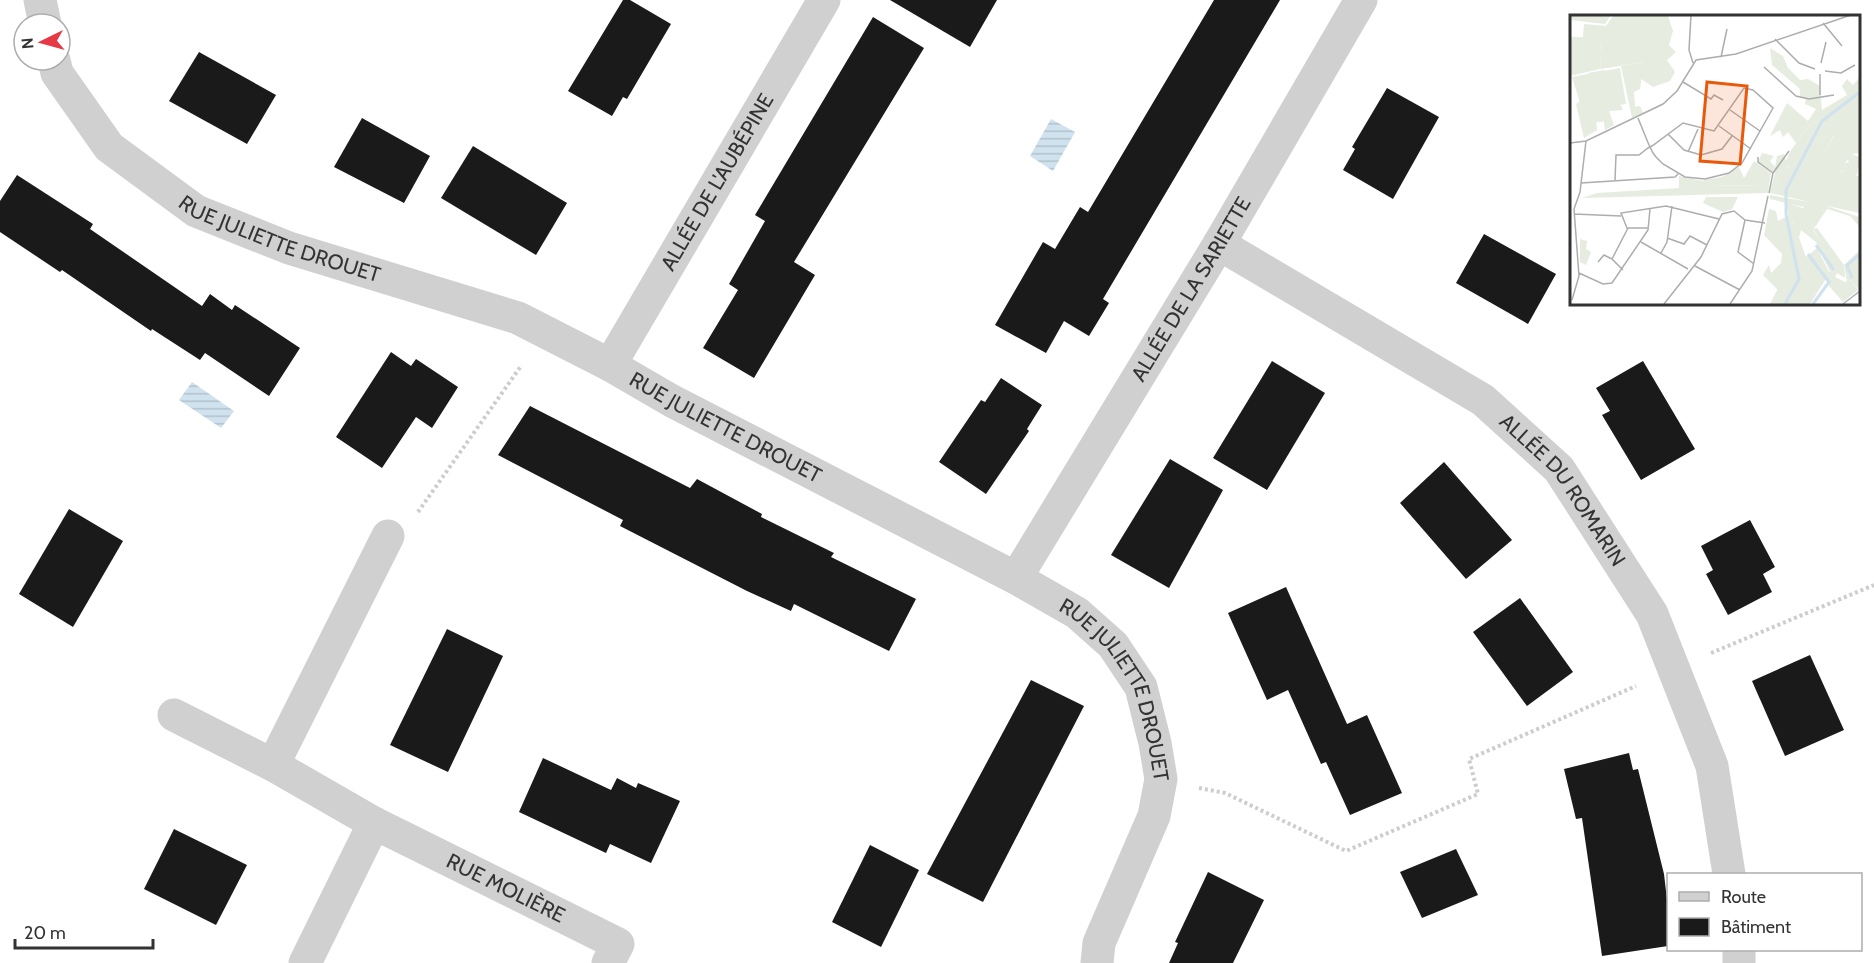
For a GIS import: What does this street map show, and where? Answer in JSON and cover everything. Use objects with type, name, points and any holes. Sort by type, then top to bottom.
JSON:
[{"type":"street","name":"ALLÉE DE L'AUBÉPINE","points":[[610,365],[824,0]]},
{"type":"street","name":"ALLÉE DE LA SARIETTE","points":[[1016,578],[1219,244],[1361,0]]},
{"type":"street","name":"RUE JULIETTE DROUET","points":[[57,72],[109,147],[196,211],[290,248],[518,318],[610,365],[672,401],[1016,578],[1077,613],[1113,645],[1141,687],[1161,779],[1154,816],[1099,943],[1097,963]]},
{"type":"street","name":"ALLÉE DU ROMARIN","points":[[1219,244],[1483,400],[1559,469],[1652,614],[1712,766],[1730,873]]},
{"type":"street","points":[[273,765],[388,536]]},
{"type":"street","name":"RUE MOLIÈRE","points":[[174,715],[273,765],[374,823],[618,944],[608,963]]},
{"type":"street","points":[[305,963],[374,823]]},
{"type":"path","points":[[388,536],[409,524],[545,331]]},
{"type":"path","points":[[1161,779],[1225,793],[1346,851],[1478,794],[1469,759],[1874,585]]},
{"type":"water","points":[[1051,119],[1075,132],[1053,171],[1030,156]]},
{"type":"water","points":[[192,382],[234,411],[221,428],[179,400]]},
{"type":"building","points":[[623,0],[630,0],[671,24],[627,99],[623,97],[612,116],[568,91]]},
{"type":"building","points":[[890,0],[997,0],[970,47]]},
{"type":"building","points":[[1214,0],[1280,0],[1103,299],[1109,303],[1089,336],[1064,321],[1046,353],[995,325],[1043,242],[1055,249],[1080,207],[1088,212]]},
{"type":"building","points":[[873,17],[924,48],[794,262],[815,275],[754,378],[703,348],[738,290],[729,284],[765,221],[755,215]]},
{"type":"building","points":[[199,52],[276,95],[247,144],[169,101]]},
{"type":"building","points":[[1387,88],[1439,117],[1393,199],[1343,170],[1355,149],[1352,147]]},
{"type":"building","points":[[362,118],[430,156],[404,203],[334,167]]},
{"type":"building","points":[[473,146],[567,203],[536,255],[441,198]]},
{"type":"building","points":[[17,175],[93,224],[90,229],[202,306],[210,294],[232,310],[235,305],[300,348],[269,396],[205,353],[200,360],[152,329],[151,331],[62,270],[60,272],[0,232],[0,201]]},
{"type":"building","points":[[1484,234],[1556,274],[1528,324],[1456,283]]},
{"type":"building","points":[[391,352],[411,366],[416,359],[458,387],[432,428],[416,417],[382,468],[336,437]]},
{"type":"building","points":[[1272,361],[1325,393],[1267,490],[1213,458]]},
{"type":"building","points":[[1643,361],[1695,449],[1641,480],[1602,415],[1610,411],[1596,388]]},
{"type":"building","points":[[1001,378],[1042,405],[1027,429],[1029,431],[986,494],[939,462],[981,400],[985,402]]},
{"type":"building","points":[[530,406],[690,488],[697,479],[762,514],[761,517],[834,553],[831,557],[916,599],[889,651],[794,604],[791,611],[747,591],[620,526],[623,520],[498,455]]},
{"type":"building","points":[[1170,459],[1223,490],[1169,588],[1111,555]]},
{"type":"building","points":[[1444,462],[1512,540],[1466,579],[1400,503]]},
{"type":"building","points":[[69,509],[123,541],[73,627],[19,594]]},
{"type":"building","points":[[1750,520],[1775,567],[1763,574],[1772,592],[1728,615],[1706,574],[1713,570],[1701,546]]},
{"type":"building","points":[[1286,587],[1347,724],[1367,715],[1402,793],[1350,815],[1326,762],[1321,764],[1288,690],[1267,700],[1228,613]]},
{"type":"building","points":[[1520,598],[1573,672],[1527,706],[1473,632]]},
{"type":"building","points":[[447,629],[503,656],[448,772],[390,745]]},
{"type":"building","points":[[1810,655],[1844,730],[1785,756],[1752,681]]},
{"type":"building","points":[[1031,680],[1084,706],[983,902],[927,874]]},
{"type":"building","points":[[1629,753],[1633,770],[1638,769],[1664,874],[1667,900],[1667,946],[1602,956],[1582,818],[1576,819],[1564,769]]},
{"type":"building","points":[[543,758],[611,790],[617,778],[636,788],[638,783],[680,801],[651,863],[610,844],[606,853],[519,812]]},
{"type":"building","points":[[174,829],[247,865],[216,925],[144,889]]},
{"type":"building","points":[[870,845],[919,870],[881,947],[832,922]]},
{"type":"building","points":[[1456,849],[1478,895],[1422,918],[1400,872]]},
{"type":"building","points":[[1208,872],[1264,900],[1233,963],[1169,963],[1178,943],[1175,942]]}]
